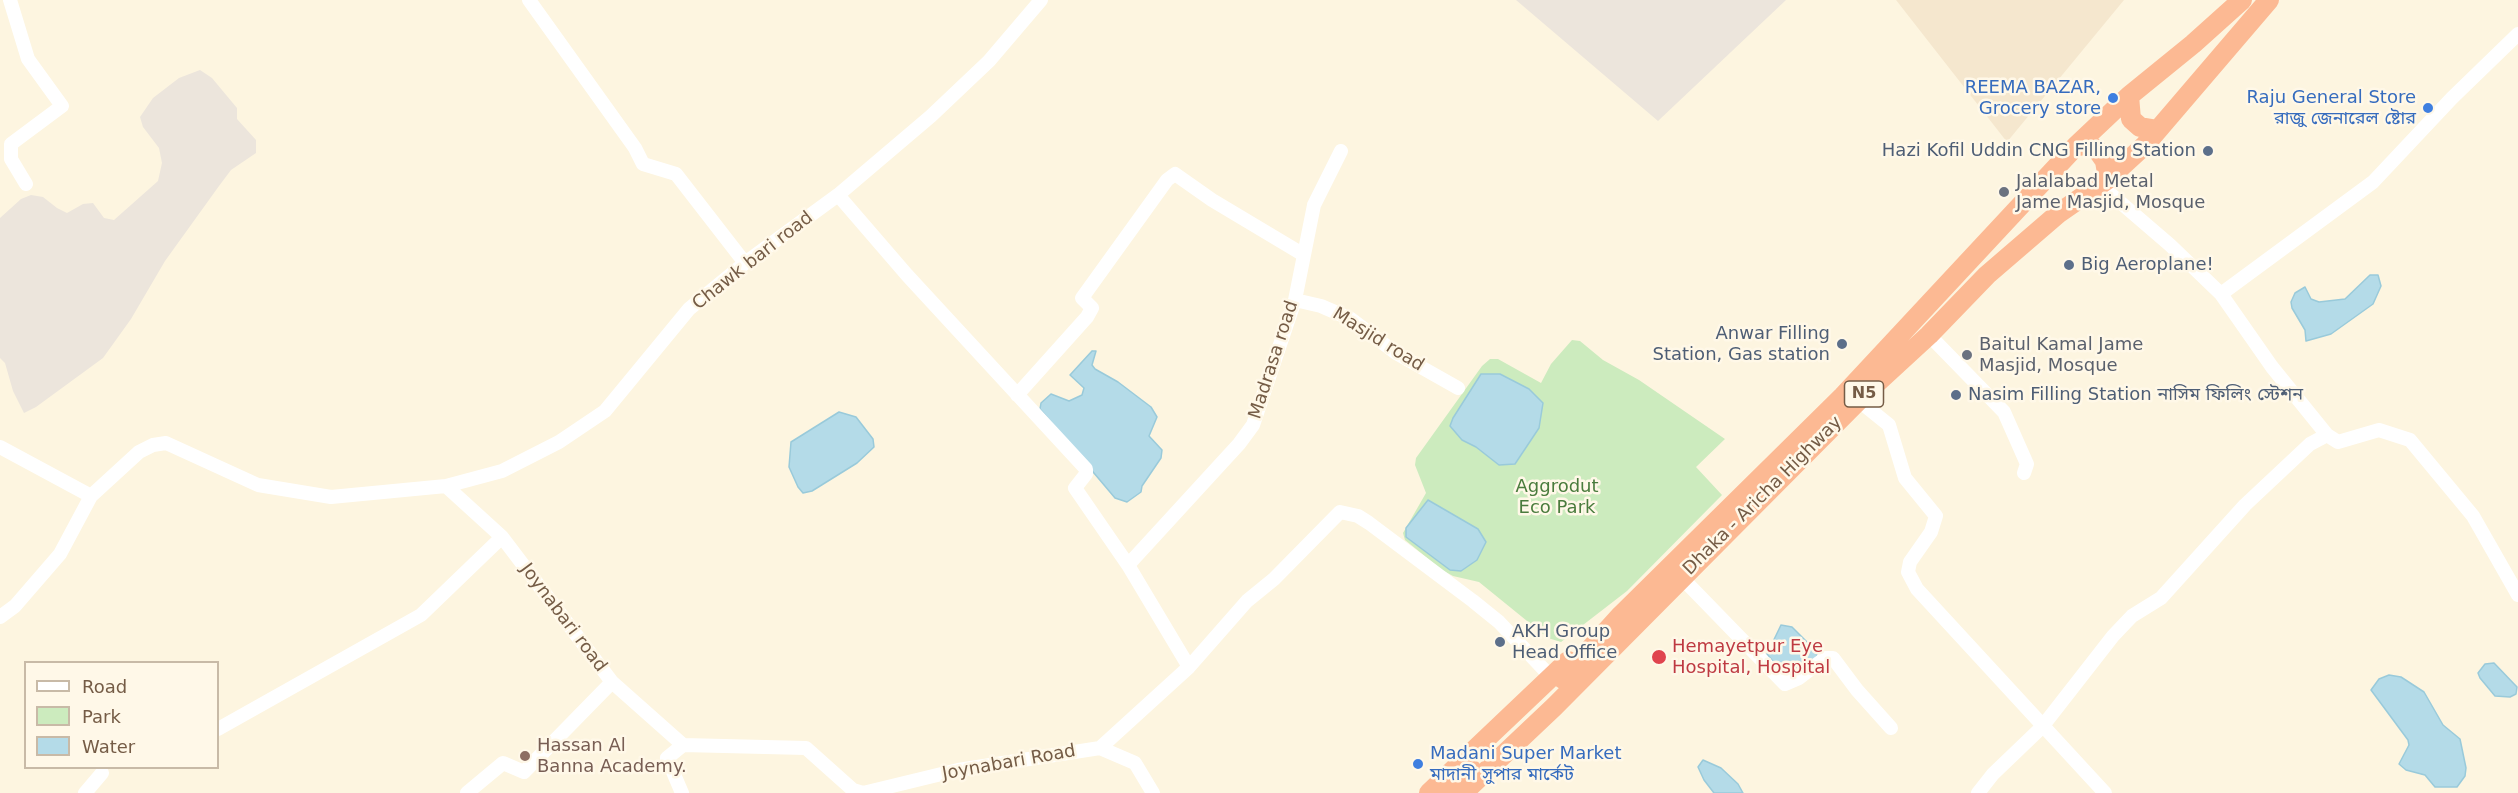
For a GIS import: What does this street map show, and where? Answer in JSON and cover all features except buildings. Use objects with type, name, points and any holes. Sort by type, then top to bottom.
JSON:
[{"type":"highway","name":"Dhaka - Aricha Highway","points":[[1462,793],[1554,707],[1628,620],[1843,396],[2076,146],[2128,96],[2193,44],[2242,0]]},
{"type":"highway","name":"Dhaka - Aricha Highway","points":[[1444,793],[1628,620],[1682,578],[1858,400],[1929,335],[2014,251],[2059,213],[2103,182],[2158,130],[2269,0]]},
{"type":"highway","points":[[2128,96],[2131,119],[2140,127],[2158,130]]},
{"type":"highway","points":[[2076,146],[2090,145],[2098,151],[2105,161],[2103,182]]},
{"type":"highway","points":[[1429,793],[1587,642],[1628,620]]},
{"type":"highway","points":[[1477,793],[1620,653],[1628,620]]},
{"type":"street","points":[[10,0],[28,59],[62,106],[12,144],[10,159],[26,184]]},
{"type":"street","points":[[530,0],[635,148],[643,164],[676,174],[745,263]]},
{"type":"street","name":"Chawk bari road","points":[[0,617],[15,606],[60,554],[91,496],[139,452],[153,445],[166,443],[258,485],[331,497],[446,486],[502,471],[559,442],[605,411],[689,309],[745,263],[838,195],[968,83],[1041,0]]},
{"type":"street","points":[[2222,294],[2373,182],[2452,98],[2518,34]]},
{"type":"street","name":"Madrasa road","points":[[1128,565],[1239,444],[1253,425],[1295,300],[1314,205],[1341,151]]},
{"type":"street","points":[[1017,395],[1087,317],[1092,308],[1082,298],[1167,180],[1175,174],[1212,200],[1304,255]]},
{"type":"street","points":[[2103,182],[2222,294],[2272,367],[2327,435],[2338,442],[2379,430],[2410,440],[2473,516],[2518,595]]},
{"type":"street","points":[[838,195],[907,275],[1086,469],[1086,474],[1075,488],[1128,565],[1189,666]]},
{"type":"street","name":"Masjid road","points":[[1295,300],[1321,306],[1351,319],[1396,353],[1458,388]]},
{"type":"street","points":[[1929,335],[2004,412],[2027,464],[2024,473]]},
{"type":"street","points":[[1858,400],[1889,424],[1905,478],[1936,516],[1931,532],[1910,562],[1908,572],[1917,589],[2105,793]]},
{"type":"street","points":[[1977,793],[1993,774],[2042,727],[2113,636],[2132,616],[2161,598],[2245,505],[2310,444],[2327,435]]},
{"type":"street","points":[[0,447],[91,496]]},
{"type":"street","name":"Joynabari road","points":[[446,486],[502,537],[612,681],[683,745]]},
{"type":"street","points":[[1100,748],[1189,666],[1247,601],[1290,563],[1336,515],[1344,512],[1369,523],[1473,601],[1498,622],[1551,677]]},
{"type":"street","points":[[219,728],[421,615],[502,537]]},
{"type":"street","points":[[1682,578],[1785,684],[1799,678],[1825,658],[1833,658],[1857,690],[1891,728]]},
{"type":"street","points":[[467,793],[503,763],[524,772],[612,681]]},
{"type":"street","points":[[682,793],[667,758],[683,745]]},
{"type":"street","name":"Joynabari Road","points":[[683,745],[806,748],[853,790],[862,792],[958,770],[1100,748],[1135,763],[1153,793]]},
{"type":"street","points":[[85,793],[102,773]]},
{"type":"shaded area","points":[[1516,0],[1786,0],[1658,121]]},
{"type":"shaded area","points":[[1896,0],[2124,0],[2007,142]]},
{"type":"shaded area","points":[[200,70],[212,78],[237,108],[237,119],[256,140],[256,153],[231,170],[219,186],[165,261],[131,319],[103,358],[36,407],[24,413],[13,391],[5,363],[0,358],[0,218],[21,199],[31,195],[43,197],[67,213],[83,204],[93,203],[104,218],[114,220],[158,181],[162,163],[159,148],[143,127],[140,117],[153,98],[179,78]]},
{"type":"green space","name":"Aggrodut Eco Park","points":[[1572,340],[1580,341],[1603,360],[1639,380],[1725,439],[1696,467],[1722,495],[1627,591],[1561,642],[1548,638],[1479,582],[1453,576],[1442,570],[1405,540],[1403,533],[1426,493],[1415,465],[1416,458],[1482,366],[1490,359],[1498,359],[1541,383],[1551,364]]},
{"type":"water","points":[[2370,275],[2378,275],[2381,286],[2373,304],[2331,334],[2306,341],[2305,330],[2292,308],[2291,302],[2295,293],[2305,287],[2311,299],[2319,302],[2345,299]]},
{"type":"water","points":[[1092,351],[1096,351],[1092,365],[1095,369],[1118,382],[1151,407],[1157,417],[1149,436],[1162,450],[1161,458],[1142,486],[1141,492],[1127,502],[1115,498],[1040,409],[1041,403],[1051,394],[1069,401],[1082,395],[1084,388],[1070,375]]},
{"type":"water","points":[[1481,374],[1500,374],[1529,389],[1543,403],[1539,428],[1515,464],[1499,465],[1476,447],[1462,440],[1450,426]]},
{"type":"water","points":[[839,412],[856,417],[873,439],[874,447],[857,463],[812,491],[803,493],[789,467],[791,442]]},
{"type":"water","points":[[1428,500],[1478,529],[1486,542],[1477,560],[1461,571],[1450,570],[1406,537],[1406,528]]},
{"type":"water","points":[[1781,625],[1792,627],[1808,643],[1817,655],[1815,659],[1803,666],[1783,671],[1779,669],[1767,654]]},
{"type":"water","points":[[2494,663],[2517,687],[2516,694],[2510,697],[2495,696],[2480,678],[2478,673],[2485,664]]},
{"type":"water","points":[[2389,675],[2401,677],[2424,692],[2443,725],[2460,739],[2466,768],[2465,776],[2457,787],[2435,787],[2425,775],[2406,770],[2399,764],[2409,745],[2408,740],[2371,690],[2379,679]]},
{"type":"water","points":[[1703,760],[1721,768],[1738,784],[1743,793],[1714,793],[1698,767]]},
{"type":"place","name":"REEMA BAZAR, Grocery store","points":[[2113,98]]},
{"type":"place","name":"Raju General Store রাজু জেনারেল ষ্টোর","points":[[2428,108]]},
{"type":"place","name":"Hazi Kofil Uddin CNG Filling Station","points":[[2208,151]]},
{"type":"place","name":"Jalalabad Metal Jame Masjid, Mosque","points":[[2004,192]]},
{"type":"place","name":"Big Aeroplane!","points":[[2069,265]]},
{"type":"place","name":"Anwar Filling Station, Gas station","points":[[1842,344]]},
{"type":"place","name":"Baitul Kamal Jame Masjid, Mosque","points":[[1967,355]]},
{"type":"place","name":"Nasim Filling Station নাসিম ফিলিং স্টেশন","points":[[1956,395]]},
{"type":"place","name":"AKH Group Head Office","points":[[1500,642]]},
{"type":"place","name":"Hemayetpur Eye Hospital, Hospital","points":[[1659,657]]},
{"type":"place","name":"Hassan Al Banna Academy.","points":[[525,756]]},
{"type":"place","name":"Madani Super Market মাদানী সুপার মার্কেট","points":[[1418,764]]}]
